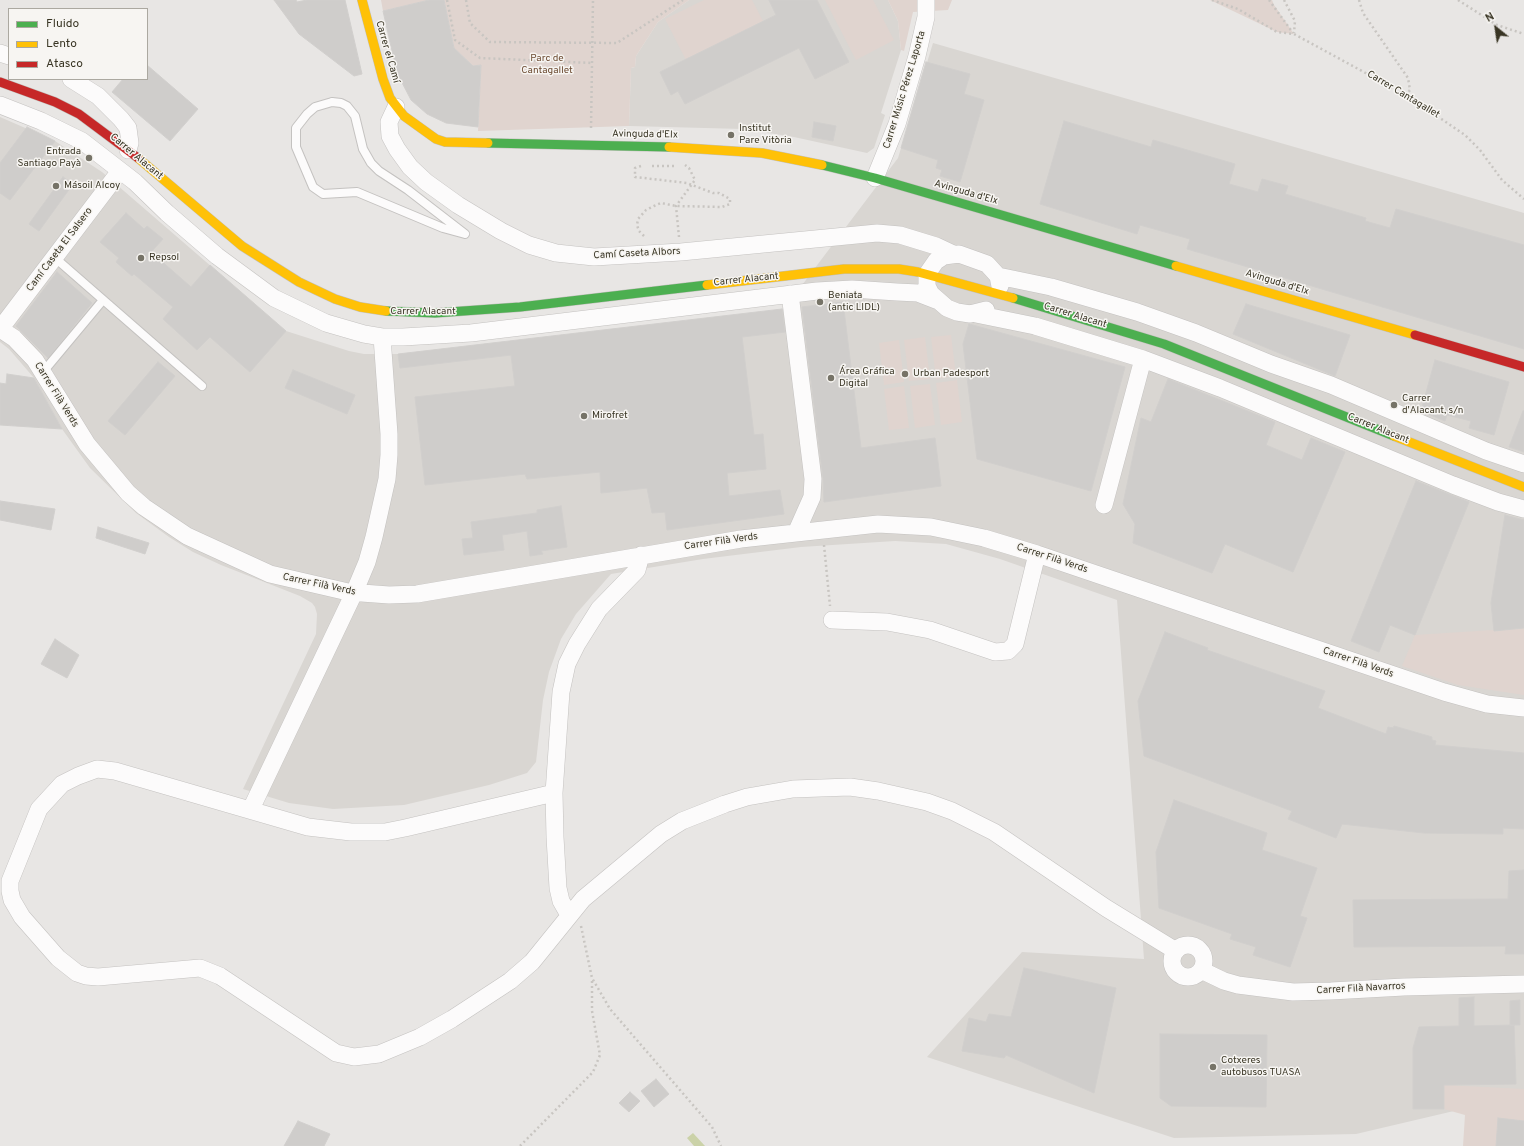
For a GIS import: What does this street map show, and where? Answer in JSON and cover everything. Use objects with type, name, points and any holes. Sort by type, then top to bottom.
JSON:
[{"type":"main road","name":"Carrer el Camí","points":[[362,0],[383,79],[390,98],[396,107]]},
{"type":"main road","name":"Carrer Alacant","points":[[0,82],[55,102],[79,114],[128,150],[218,227],[271,266],[298,282],[330,297],[377,310],[408,313],[475,311],[844,269],[899,269]]},
{"type":"main road","name":"Avinguda d'Elx","points":[[396,107],[420,129],[445,142],[682,146],[762,154],[825,166],[876,178],[1524,366]]},
{"type":"main road","points":[[931,268],[997,301]]},
{"type":"main road","name":"Carrer Alacant","points":[[1026,302],[1157,342],[1200,357],[1468,466],[1524,487]]},
{"type":"street","name":"Carrer Músic Pérez Laporta","points":[[876,178],[897,124],[917,56],[926,17],[926,0]]},
{"type":"street","points":[[72,80],[98,96],[121,118],[128,128],[130,143],[128,150]]},
{"type":"street","name":"Carrer Alacant","points":[[0,105],[67,133],[82,141],[120,171],[212,252],[274,298],[326,323],[345,330],[382,337],[436,336],[790,294],[852,289],[918,293],[934,297],[952,310],[964,314],[976,314],[1035,326],[1143,358],[1220,388],[1453,485],[1498,502],[1524,509]]},
{"type":"street","name":"Camí Caseta Albors","points":[[396,107],[389,122],[390,136],[410,167],[426,182],[458,205],[501,231],[529,245],[556,253],[594,257],[674,253],[877,233],[900,235],[936,246],[953,254],[964,255],[982,262],[998,276],[1009,292],[1026,302]]},
{"type":"street","name":"Camí Caseta El Salsero","points":[[0,329],[120,171]]},
{"type":"street","points":[[934,297],[927,286],[931,268],[944,256],[953,254]]},
{"type":"street","points":[[899,269],[931,268]]},
{"type":"street","points":[[899,269],[911,281],[934,297]]},
{"type":"street","points":[[997,301],[998,276]]},
{"type":"street","name":"Carrer Alacant","points":[[998,276],[1051,287],[1137,312],[1196,333],[1271,364],[1331,385],[1486,451],[1524,464]]},
{"type":"street","points":[[790,294],[813,479],[812,497],[796,533]]},
{"type":"street","points":[[976,314],[997,301],[1026,302]]},
{"type":"street","name":"Carrer Filà Verds","points":[[0,329],[25,348],[43,372],[71,419],[102,464],[128,493],[144,507],[187,536],[270,574],[354,593],[389,595],[417,594],[733,540],[878,524],[930,527],[984,538],[1037,554],[1444,692],[1487,704],[1524,708]]},
{"type":"street","points":[[250,809],[354,593],[367,562],[387,479],[390,434],[382,337]]},
{"type":"street","points":[[1104,505],[1143,358]]},
{"type":"street","points":[[832,620],[887,622],[930,630],[995,652],[1008,651],[1015,644],[1037,554]]},
{"type":"street","points":[[569,915],[562,901],[558,888],[554,793],[558,709],[567,664],[586,627],[599,609],[637,570],[641,555]]},
{"type":"street","points":[[554,793],[385,832],[351,832],[308,827],[116,771],[106,769],[87,772],[62,784],[39,809],[10,881],[12,900],[22,917],[58,958],[77,973],[86,976],[98,977],[200,968],[220,976],[336,1053],[354,1057],[379,1054],[420,1037],[482,1000],[532,962],[560,930],[569,915],[583,899],[661,834],[696,815],[732,801],[769,792],[800,788],[850,787],[878,791],[927,802],[952,810],[976,822],[994,832],[1106,908],[1176,951]]},
{"type":"street","points":[[1189,946],[1197,949],[1203,956],[1203,966],[1198,974],[1188,977],[1178,974],[1172,960],[1176,951],[1189,946]]},
{"type":"street","name":"Carrer Filà Navarros","points":[[1201,970],[1224,981],[1238,985],[1293,992],[1524,984]]},
{"type":"lane","points":[[332,102],[341,103],[347,106],[355,116],[363,149],[371,163],[379,171],[408,190],[465,234],[442,228],[357,192],[323,194],[317,191],[313,187],[296,147],[296,128],[301,120],[315,107],[323,104],[332,102]]},
{"type":"lane","points":[[54,257],[202,386]]},
{"type":"lane","points":[[43,372],[104,300]]},
{"type":"path","points":[[447,0],[455,40],[480,58],[592,63]]},
{"type":"path","points":[[466,0],[470,23],[490,42],[592,43],[617,43],[683,0]]},
{"type":"path","points":[[590,145],[593,0]]},
{"type":"path","points":[[1212,0],[1238,9],[1277,32],[1294,34]]},
{"type":"path","points":[[1269,0],[1294,34]]},
{"type":"path","points":[[1284,0],[1295,21],[1294,34]]},
{"type":"path","points":[[1359,0],[1363,13],[1408,78],[1410,90],[1406,95]]},
{"type":"path","points":[[1458,0],[1497,26],[1524,34]]},
{"type":"path","name":"Carrer Cantagallet","points":[[1294,34],[1406,95],[1465,135],[1480,150],[1502,180],[1524,199]]},
{"type":"path","points":[[651,241],[639,231],[637,225],[638,219],[646,210],[661,203],[676,206],[714,208],[730,204],[730,199],[724,195],[690,185],[680,181],[640,178],[636,176],[635,168],[640,166],[674,167],[683,164],[689,168],[695,180],[690,185],[676,206],[680,243]]},
{"type":"path","points":[[825,549],[832,620]]},
{"type":"path","points":[[520,1146],[593,1072],[600,1055],[592,1011],[592,978],[581,927],[569,915]]},
{"type":"path","points":[[592,978],[610,1009],[712,1127],[720,1146]]},
{"type":"shaded area","points":[[689,0],[888,0],[898,21],[901,50],[881,113],[885,115],[874,148],[867,153],[794,137],[743,129],[629,126],[631,68],[635,67],[636,56],[658,22]]},
{"type":"shaded area","points":[[933,43],[1524,213],[1524,1104],[1488,1103],[1356,1134],[1174,1138],[927,1057],[1022,952],[1144,959],[1117,600],[1000,559],[946,544],[895,541],[801,547],[703,559],[611,574],[576,614],[561,639],[549,672],[543,700],[536,762],[527,773],[489,785],[404,805],[333,809],[289,803],[243,789],[316,634],[317,614],[315,607],[312,603],[300,596],[221,565],[193,552],[136,513],[90,468],[62,429],[34,378],[9,349],[0,342],[0,117],[55,141],[102,172],[286,331],[349,351],[364,354],[398,354],[784,309],[898,158]]},
{"type":"shaded area","points":[[693,1133],[705,1146],[694,1146],[687,1138]]},
{"type":"green space","points":[[381,0],[429,0],[383,11]]},
{"type":"green space","name":"Parc de Cantagallet","points":[[444,0],[689,0],[658,22],[636,56],[635,67],[631,68],[629,126],[478,131],[481,65],[473,66],[454,48]]},
{"type":"green space","points":[[704,0],[752,0],[763,21],[686,60],[665,19]]},
{"type":"green space","points":[[825,0],[873,0],[894,40],[856,60]]},
{"type":"green space","points":[[888,0],[952,0],[948,10],[913,12],[904,51],[901,50],[898,21]]},
{"type":"green space","points":[[1210,0],[1272,0],[1294,34],[1277,32]]},
{"type":"green space","points":[[951,335],[956,376],[936,379],[931,337]]},
{"type":"green space","points":[[925,337],[930,379],[909,381],[904,340]]},
{"type":"green space","points":[[899,340],[904,382],[884,385],[879,343]]},
{"type":"green space","points":[[957,380],[962,422],[941,425],[936,383]]},
{"type":"green space","points":[[930,384],[935,425],[915,428],[910,386]]},
{"type":"green space","points":[[904,386],[909,428],[889,430],[884,389]]},
{"type":"green space","points":[[1524,628],[1524,695],[1458,685],[1402,666],[1415,635]]},
{"type":"green space","points":[[1444,1085],[1524,1089],[1524,1146],[1463,1146],[1465,1115],[1444,1109]]},
{"type":"building","points":[[274,0],[296,0],[297,2],[307,0],[345,0],[362,74],[354,76],[299,34]]},
{"type":"building","points":[[429,0],[444,0],[454,48],[473,66],[481,65],[478,127],[446,123],[427,114],[411,100],[397,73],[383,11]]},
{"type":"building","points":[[769,0],[817,0],[849,62],[815,79],[799,48],[685,104],[678,91],[671,95],[660,72],[776,15]]},
{"type":"building","points":[[926,62],[970,74],[964,94],[984,100],[960,182],[940,176],[942,170],[936,168],[938,160],[901,148]]},
{"type":"building","points":[[148,66],[198,109],[170,141],[112,92],[122,80],[148,80]]},
{"type":"building","points":[[1064,121],[1151,147],[1153,140],[1235,164],[1229,184],[1258,192],[1262,179],[1288,186],[1285,194],[1366,218],[1365,221],[1390,228],[1396,209],[1524,245],[1524,349],[1187,249],[1190,239],[1140,225],[1137,234],[1040,204]]},
{"type":"building","points":[[814,122],[836,126],[833,141],[812,137]]},
{"type":"building","points":[[27,127],[55,141],[10,200],[0,193],[0,163]]},
{"type":"building","points":[[63,177],[73,184],[39,231],[29,224]]},
{"type":"building","points":[[126,213],[144,229],[147,226],[163,239],[151,252],[191,287],[210,265],[286,331],[250,372],[210,337],[197,350],[163,319],[173,307],[134,274],[132,276],[116,262],[119,258],[100,242]]},
{"type":"building","points":[[57,272],[92,303],[48,358],[16,326]]},
{"type":"building","points":[[843,302],[861,448],[935,438],[941,486],[824,502],[823,478],[802,307]]},
{"type":"building","points":[[1246,304],[1350,335],[1335,376],[1233,334]]},
{"type":"building","name":"Mirofret","points":[[782,309],[785,332],[742,337],[754,435],[763,434],[766,469],[727,473],[729,496],[780,490],[784,514],[667,530],[665,512],[652,513],[647,488],[601,493],[600,472],[527,479],[525,474],[425,485],[415,397],[515,386],[511,355],[400,368],[398,354]]},
{"type":"building","points":[[969,324],[1125,367],[1091,491],[977,459],[963,344]]},
{"type":"building","points":[[1435,360],[1509,382],[1494,435],[1469,428],[1471,421],[1447,415],[1445,421],[1421,411]]},
{"type":"building","points":[[158,362],[175,376],[125,435],[108,421]]},
{"type":"building","points":[[293,370],[355,395],[347,414],[285,388]]},
{"type":"building","points":[[7,374],[34,378],[62,429],[0,425],[0,383],[6,384]]},
{"type":"building","points":[[1168,379],[1275,422],[1266,445],[1302,460],[1311,438],[1345,452],[1293,572],[1225,544],[1212,573],[1133,543],[1135,524],[1123,504],[1141,418],[1151,422]]},
{"type":"building","points":[[1524,411],[1524,452],[1509,447]]},
{"type":"building","points":[[1416,481],[1469,502],[1415,635],[1390,625],[1379,652],[1351,641]]},
{"type":"building","points":[[0,501],[55,509],[51,530],[0,520]]},
{"type":"building","points":[[561,506],[567,547],[541,551],[543,554],[530,556],[527,531],[502,535],[504,550],[464,555],[462,539],[473,538],[471,522],[537,513],[537,510]]},
{"type":"building","points":[[1505,515],[1524,520],[1524,628],[1494,631],[1491,603]]},
{"type":"building","points":[[98,527],[149,543],[145,554],[96,538]]},
{"type":"building","points":[[1165,632],[1208,648],[1207,650],[1325,691],[1318,708],[1386,734],[1388,727],[1393,728],[1394,726],[1432,737],[1432,740],[1436,741],[1435,745],[1524,753],[1524,829],[1503,828],[1503,834],[1424,833],[1342,824],[1336,838],[1288,819],[1292,811],[1144,756],[1138,701]]},
{"type":"building","points":[[55,639],[79,655],[67,678],[41,664]]},
{"type":"building","points":[[1174,800],[1267,833],[1262,850],[1317,868],[1300,916],[1307,918],[1290,967],[1253,955],[1256,947],[1230,939],[1232,934],[1159,908],[1156,852]]},
{"type":"building","points":[[1524,870],[1524,954],[1505,954],[1506,946],[1354,947],[1353,900],[1508,899],[1509,871]]},
{"type":"building","points":[[1024,968],[1116,988],[1094,1093],[1006,1055],[1004,1058],[962,1051],[969,1018],[986,1022],[989,1014],[1011,1017]]},
{"type":"building","points":[[1474,997],[1474,1026],[1514,1025],[1516,1084],[1444,1085],[1444,1109],[1413,1109],[1413,1048],[1419,1027],[1459,1026],[1459,998]]},
{"type":"building","points":[[1520,1000],[1520,1025],[1510,1025],[1510,1001]]},
{"type":"building","name":"Cotxeres autobusos TUASA","points":[[1160,1034],[1267,1035],[1266,1107],[1171,1106],[1160,1098]]},
{"type":"building","points":[[656,1079],[669,1094],[654,1107],[641,1091]]},
{"type":"building","points":[[630,1092],[640,1101],[629,1112],[619,1103]]},
{"type":"building","points":[[1498,1118],[1524,1121],[1524,1146],[1496,1146]]},
{"type":"building","points":[[298,1121],[330,1134],[324,1146],[284,1146]]},
{"type":"traffic: fast","points":[[488,143],[669,147]]},
{"type":"traffic: fast","points":[[822,165],[875,178],[1176,266]]},
{"type":"traffic: fast","points":[[386,311],[435,313],[520,307],[707,285]]},
{"type":"traffic: fast","points":[[1013,298],[1164,344],[1394,436]]},
{"type":"traffic: slow","points":[[362,0],[383,79],[390,98],[404,116],[436,139],[445,142],[488,143]]},
{"type":"traffic: slow","points":[[669,147],[762,153],[822,165]]},
{"type":"traffic: slow","points":[[138,158],[242,246],[299,282],[335,299],[360,307],[386,311]]},
{"type":"traffic: slow","points":[[1176,266],[1415,335]]},
{"type":"traffic: slow","points":[[707,285],[844,269],[899,269],[918,272],[1013,298]]},
{"type":"traffic: slow","points":[[1394,436],[1524,487]]},
{"type":"traffic: jam","points":[[0,82],[55,102],[79,114],[138,158]]},
{"type":"traffic: jam","points":[[1415,335],[1524,367]]},
{"type":"place","name":"Institut Pare Vitòria","points":[[731,135]]},
{"type":"place","name":"Entrada Santiago Payà","points":[[89,158]]},
{"type":"place","name":"Másoil Alcoy","points":[[56,186]]},
{"type":"place","name":"Repsol","points":[[141,258]]},
{"type":"place","name":"Beniata (antic LIDL)","points":[[820,302]]},
{"type":"place","name":"Urban Padesport","points":[[905,374]]},
{"type":"place","name":"Área Gráfica Digital","points":[[831,378]]},
{"type":"place","name":"Carrer d'Alacant, s/n","points":[[1394,405]]},
{"type":"place","name":"Mirofret","points":[[584,416]]},
{"type":"place","name":"Cotxeres autobusos TUASA","points":[[1213,1067]]}]
